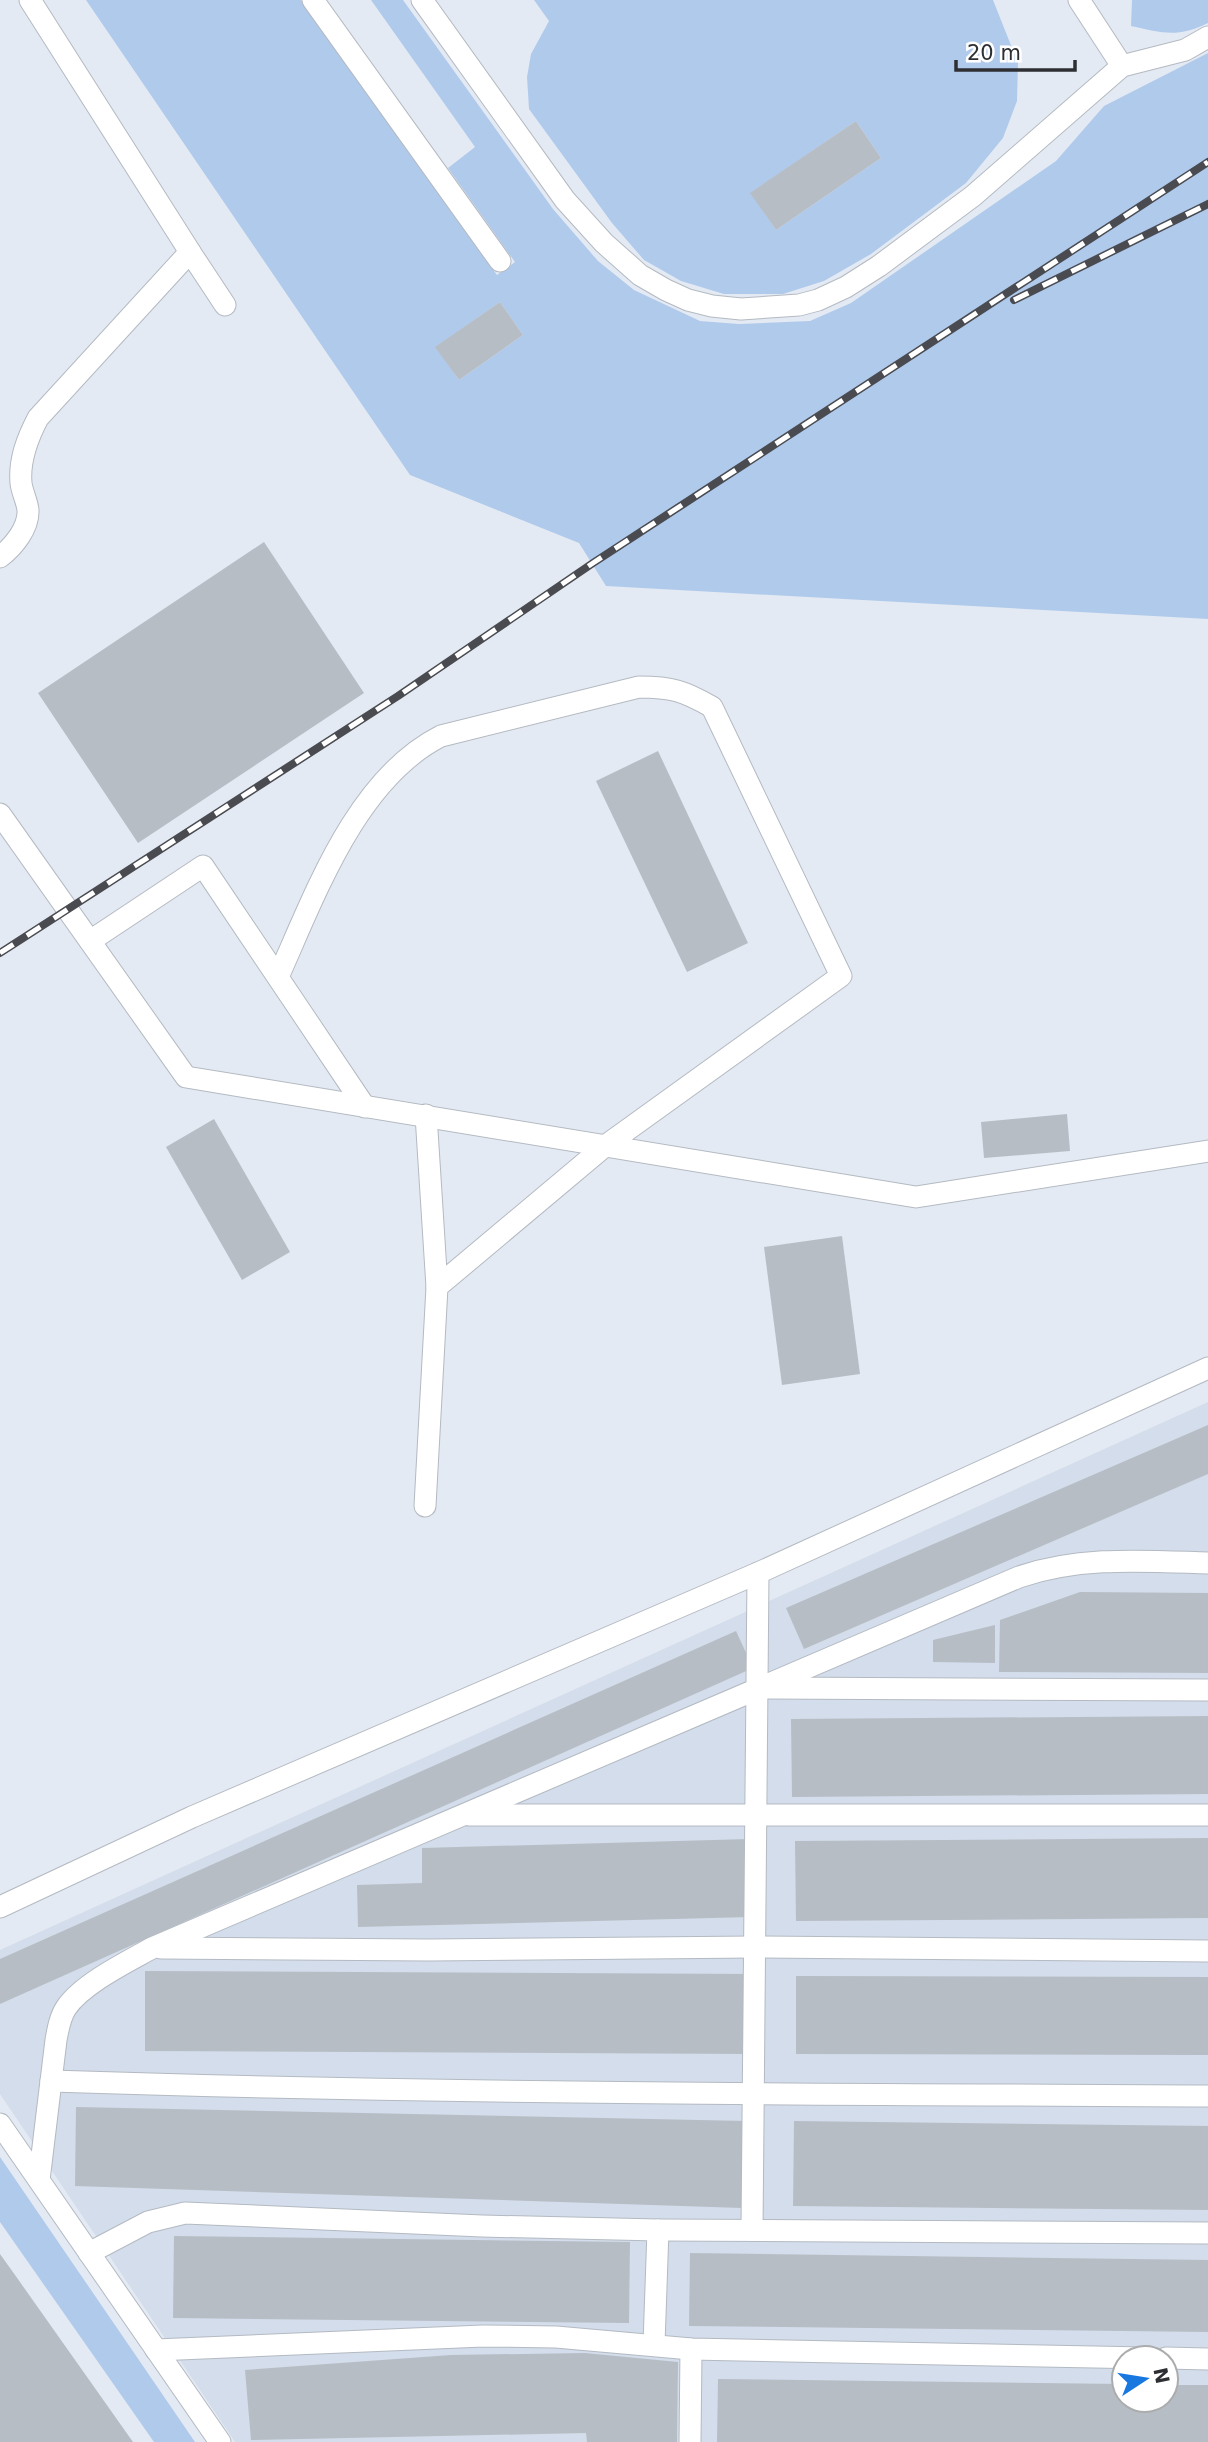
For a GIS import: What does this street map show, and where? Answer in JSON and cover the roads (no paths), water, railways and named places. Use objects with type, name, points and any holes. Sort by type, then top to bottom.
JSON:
[{"type":"lane","points":[[30,0],[225,305]]},
{"type":"lane","points":[[313,0],[500,261]]},
{"type":"lane","points":[[422,0],[565,200],[604,243],[640,275],[688,300],[712,306],[767,309],[818,300],[846,287],[879,266],[973,196],[1122,66],[1185,50],[1208,37]]},
{"type":"lane","points":[[1079,0],[1122,66]]},
{"type":"lane","points":[[0,557],[20,535],[28,513],[21,483],[23,457],[27,439],[37,418],[190,252]]},
{"type":"lane","points":[[278,977],[333,854],[365,806],[420,747],[441,736],[639,687],[662,687],[686,692],[712,707],[841,976],[605,1146],[437,1287]]},
{"type":"lane","points":[[0,814],[186,1077],[916,1197],[1208,1152]]},
{"type":"lane","points":[[90,941],[203,866],[365,1107]]},
{"type":"lane","points":[[425,1506],[437,1287],[426,1115]]},
{"type":"lane","points":[[0,1907],[192,1817],[758,1573],[1208,1368]]},
{"type":"lane","points":[[39,2180],[59,2022],[66,2007],[97,1980],[152,1948],[757,1688],[1043,1569],[1109,1560],[1208,1563]]},
{"type":"lane","points":[[752,2230],[758,1573]]},
{"type":"lane","points":[[757,1688],[1208,1690]]},
{"type":"lane","points":[[460,1815],[1208,1815]]},
{"type":"lane","points":[[152,1948],[443,1950],[754,1947],[1208,1951]]},
{"type":"lane","points":[[51,2081],[200,2086],[753,2094],[1208,2096]]},
{"type":"lane","points":[[0,2124],[220,2442]]},
{"type":"lane","points":[[89,2253],[148,2222],[185,2213],[482,2226],[658,2230],[1208,2233]]},
{"type":"lane","points":[[654,2344],[658,2230]]},
{"type":"lane","points":[[156,2350],[483,2336],[556,2337],[691,2349],[1110,2357]]},
{"type":"lane","points":[[690,2442],[691,2349]]},
{"type":"lane","points":[[1180,2358],[1208,2359]]},
{"type":"railway","points":[[0,953],[398,696],[593,563],[1208,162]]},
{"type":"railway","points":[[1014,300],[1208,204]]}]
